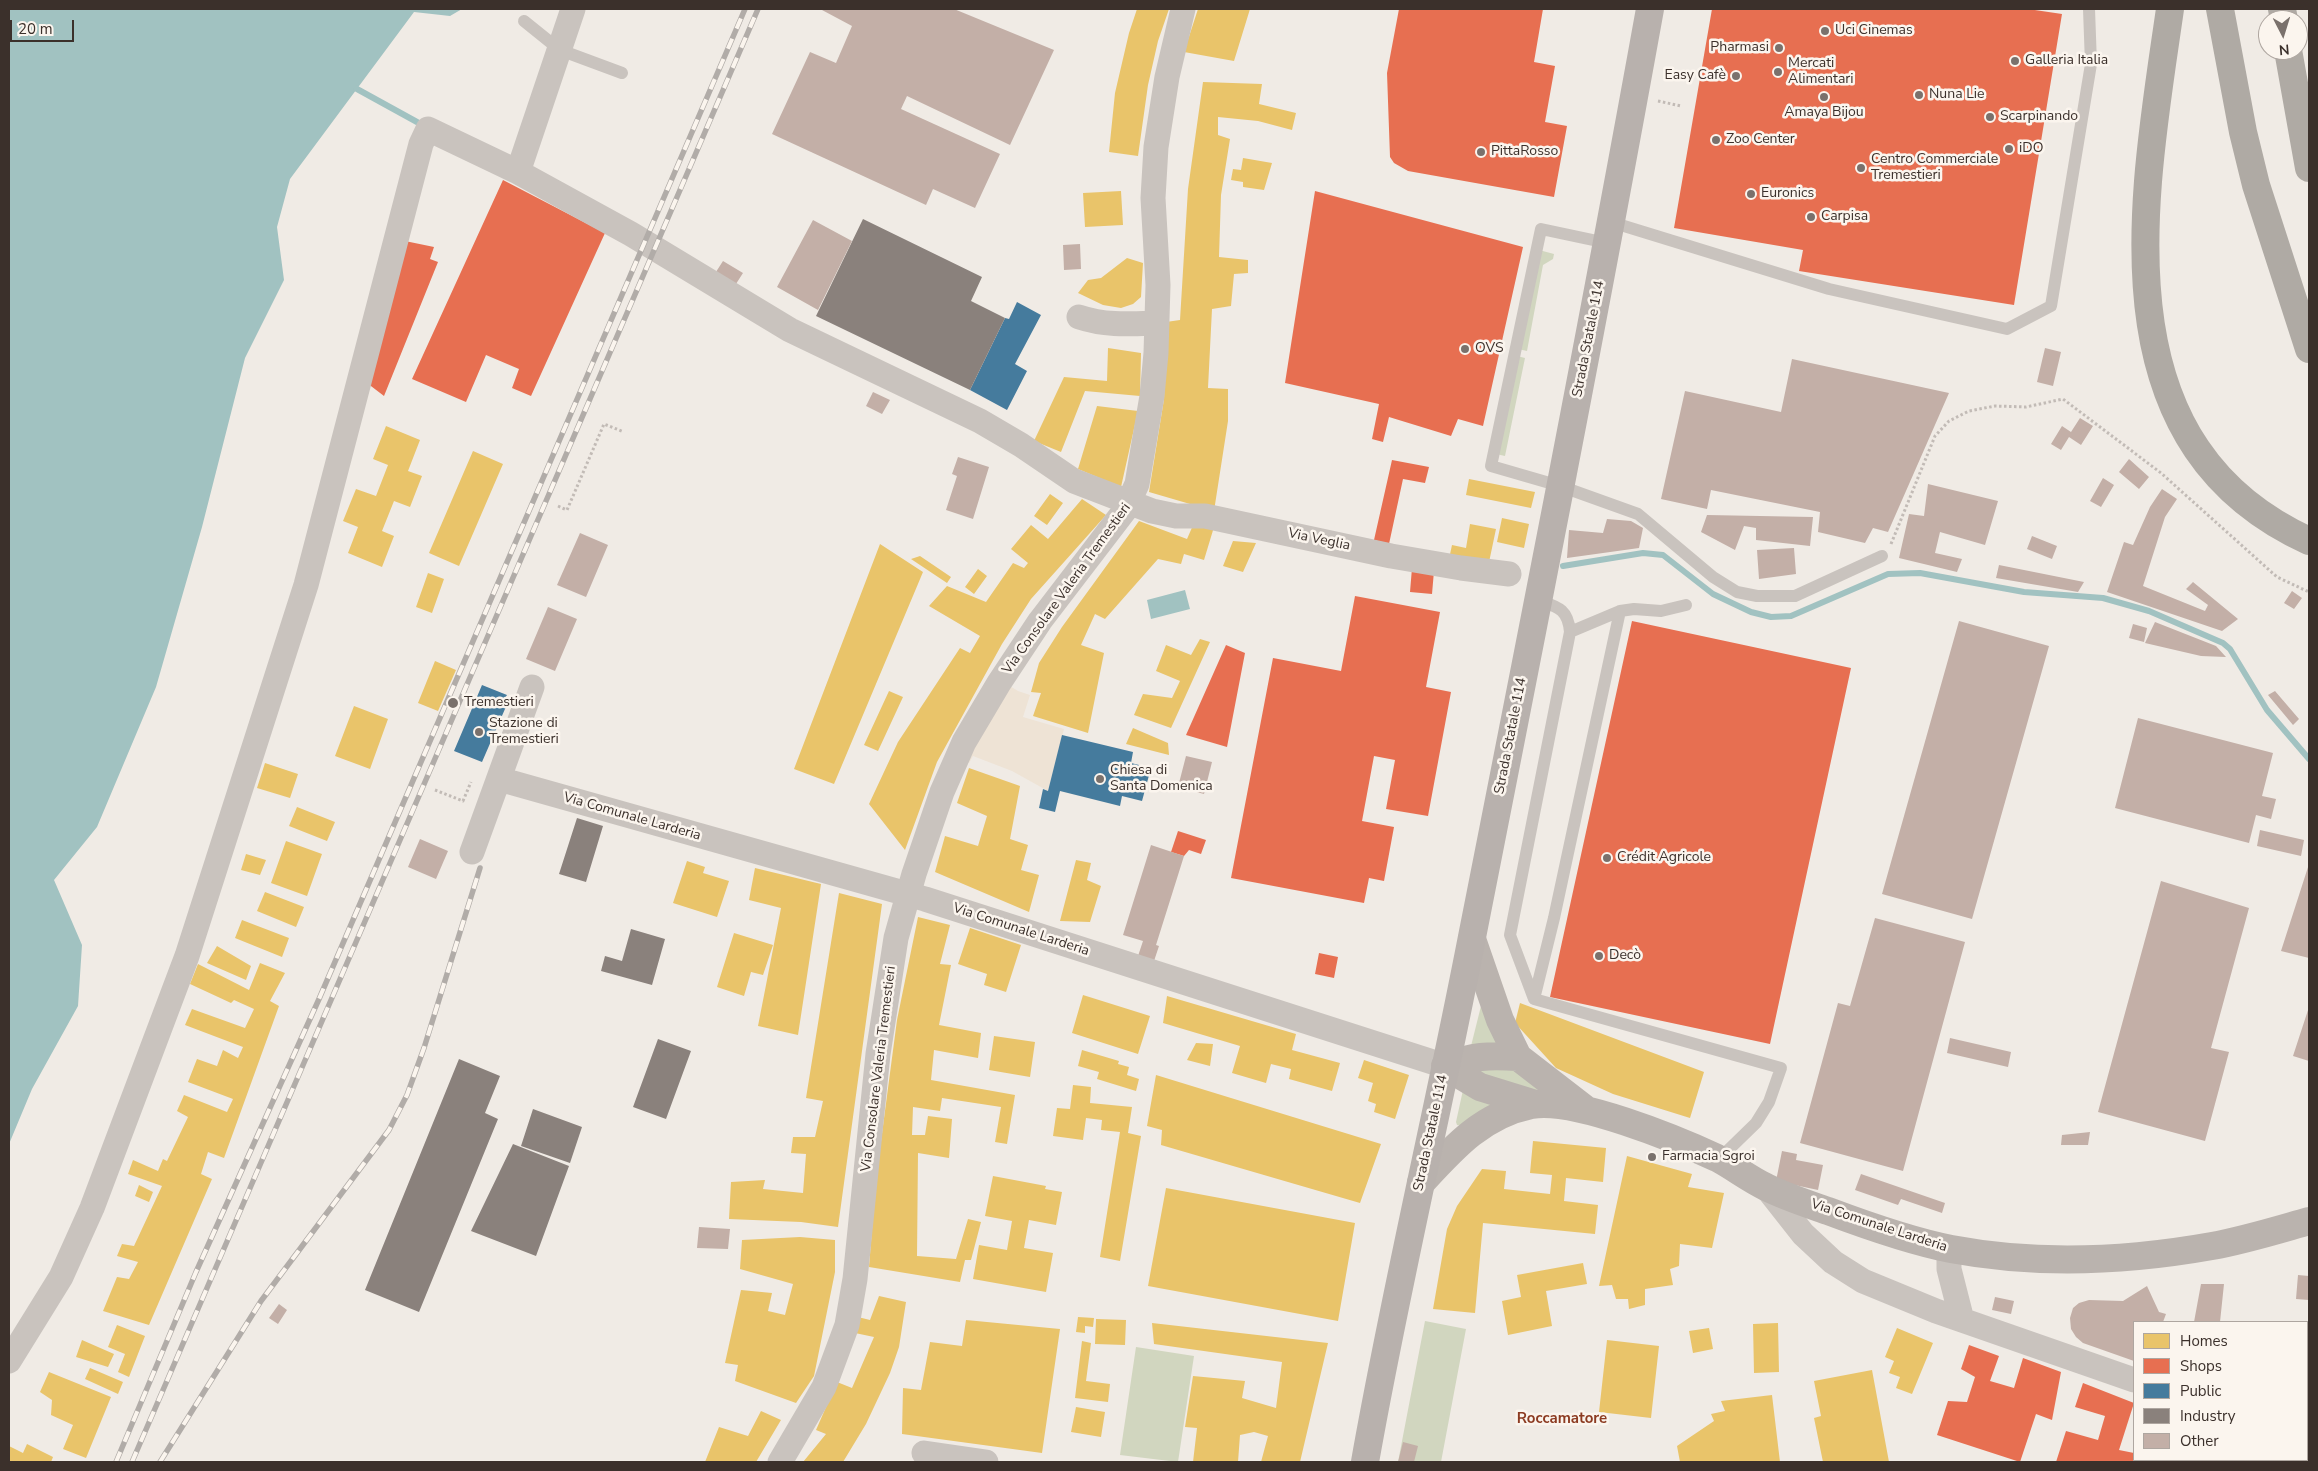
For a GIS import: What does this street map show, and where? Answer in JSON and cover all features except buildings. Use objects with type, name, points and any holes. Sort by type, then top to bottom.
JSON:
[{"type":"highway","points":[[2170,9],[2156,102],[2146,202],[2146,273],[2152,337],[2158,361],[2182,426],[2213,473],[2259,514],[2283,529],[2309,541]]},
{"type":"highway","points":[[2220,9],[2243,132],[2256,185],[2309,349]]},
{"type":"highway","points":[[2290,60],[2309,168]]},
{"type":"main road","name":"Strada Statale 114","points":[[1365,1462],[1387,1338],[1472,939],[1609,232],[1650,9]]},
{"type":"street","points":[[518,172],[573,9]]},
{"type":"street","name":"Via Consolare Valeria Tremestieri","points":[[780,1462],[824,1387],[847,1325],[855,1279],[885,1001],[896,938],[908,894],[950,770],[979,715],[1040,621],[1089,560],[1130,502],[1137,484],[1152,396],[1157,323],[1154,173],[1161,110],[1183,9]]},
{"type":"street","name":"Via Veglia","points":[[9,1360],[61,1277],[92,1208],[187,956],[306,585],[421,144],[428,129],[518,172],[631,234],[790,330],[980,421],[1021,445],[1074,481],[1130,502],[1176,516],[1204,516],[1391,556],[1509,574]]},
{"type":"street","points":[[1080,317],[1097,323],[1157,323]]},
{"type":"street","points":[[472,852],[532,687]]},
{"type":"street","name":"Via Comunale Larderia","points":[[499,779],[908,894],[1445,1066],[1480,1087],[1535,1104],[1584,1108],[1682,1143],[1719,1159],[1766,1187],[1855,1221],[1950,1249],[1981,1254],[2034,1258],[2139,1256],[2214,1245],[2309,1221]]},
{"type":"street","name":"Via Comunale Larderia","points":[[1472,939],[1500,1020],[1518,1057],[1584,1108]]},
{"type":"street","points":[[1445,1066],[1472,1057],[1490,1055],[1518,1057]]},
{"type":"street","name":"Via Comunale Larderia","points":[[1421,1183],[1457,1144],[1472,1131],[1500,1114],[1535,1104]]},
{"type":"street","points":[[1766,1187],[1803,1234],[1845,1271],[1886,1292],[2133,1380]]},
{"type":"street","points":[[1950,1249],[1949,1269],[1962,1320]]},
{"type":"street","points":[[924,1453],[986,1462]]},
{"type":"lane","points":[[1882,556],[1795,596],[1764,597],[1737,592],[1714,577],[1638,514],[1560,486],[1491,466],[1541,230],[1609,232],[1829,289],[2008,329],[2051,306],[2091,64],[2089,9]]},
{"type":"lane","points":[[524,21],[560,50],[622,73]]},
{"type":"lane","points":[[1534,999],[1510,935],[1570,632],[1569,619],[1559,607],[1538,600]]},
{"type":"lane","points":[[1570,632],[1620,611],[1634,609],[1661,610],[1686,605]]},
{"type":"lane","points":[[1534,999],[1554,918],[1620,611]]},
{"type":"lane","points":[[1534,999],[1780,1068],[1769,1102],[1756,1122],[1719,1159]]},
{"type":"path","points":[[1655,101],[1682,106]]},
{"type":"path","points":[[1882,556],[1891,544],[1934,436],[1949,421],[1969,411],[1995,406],[2026,407],[2063,399],[2166,478],[2277,577],[2309,592]]},
{"type":"path","points":[[558,506],[567,510],[604,424],[624,432]]},
{"type":"path","points":[[435,790],[463,801],[472,779],[474,780]]},
{"type":"green space","points":[[1539,250],[1554,254],[1553,259],[1543,265],[1527,351],[1518,349]]},
{"type":"green space","points":[[1517,356],[1525,358],[1505,456],[1496,454]]},
{"type":"green space","points":[[1482,1002],[1505,1042],[1471,1046]]},
{"type":"green space","points":[[1505,1064],[1545,1093],[1479,1076],[1476,1066]]},
{"type":"green space","points":[[1463,1090],[1498,1102],[1462,1126],[1457,1125]]},
{"type":"green space","points":[[1425,1321],[1466,1329],[1441,1462],[1398,1462]]},
{"type":"green space","points":[[1136,1347],[1194,1356],[1178,1462],[1120,1455]]},
{"type":"shaded area","points":[[990,674],[1018,691],[1030,695],[1023,717],[1064,729],[1048,791],[1012,771],[973,756],[969,763],[947,754],[964,717]]},
{"type":"water","points":[[9,9],[462,9],[450,16],[414,12],[290,179],[277,227],[284,280],[245,358],[202,527],[156,687],[97,827],[54,880],[82,945],[78,1006],[32,1089],[9,1144]]},
{"type":"water","points":[[1185,590],[1190,609],[1151,619],[1147,600]]},
{"type":"waterway","points":[[357,89],[417,122]]},
{"type":"waterway","points":[[1563,566],[1643,553],[1663,555],[1713,594],[1751,612],[1771,617],[1791,616],[1888,574],[1920,573],[2024,592],[2103,598],[2149,611],[2223,643],[2230,649],[2267,710],[2309,759]]},
{"type":"railway","points":[[116,1462],[196,1272],[319,999],[745,9]]},
{"type":"railway","points":[[132,1462],[758,9]]},
{"type":"railway","points":[[160,1462],[261,1301],[389,1130],[407,1095],[424,1048],[480,868]]},
{"type":"place","name":"Uci Cinemas","points":[[1825,31]]},
{"type":"place","name":"Pharmasi","points":[[1779,48]]},
{"type":"place","name":"Galleria Italia","points":[[2015,61]]},
{"type":"place","name":"Mercati Alimentari","points":[[1778,72]]},
{"type":"place","name":"Easy Cafè","points":[[1736,76]]},
{"type":"place","name":"Nuna Lie","points":[[1919,95]]},
{"type":"place","name":"Amaya Bijou","points":[[1824,97]]},
{"type":"place","name":"Scarpinando","points":[[1990,117]]},
{"type":"place","name":"Zoo Center","points":[[1716,140]]},
{"type":"place","name":"iDO","points":[[2009,149]]},
{"type":"place","name":"PittaRosso","points":[[1481,152]]},
{"type":"place","name":"Centro Commerciale Tremestieri","points":[[1861,168]]},
{"type":"place","name":"Euronics","points":[[1751,194]]},
{"type":"place","name":"Carpisa","points":[[1811,217]]},
{"type":"place","name":"OVS","points":[[1465,349]]},
{"type":"place","name":"Tremestieri","points":[[453,703]]},
{"type":"place","name":"Stazione di Tremestieri","points":[[479,732]]},
{"type":"place","name":"Chiesa di Santa Domenica","points":[[1100,779]]},
{"type":"place","name":"Crédit Agricole","points":[[1607,858]]},
{"type":"place","name":"Decò","points":[[1599,956]]},
{"type":"place","name":"Farmacia Sgroi","points":[[1652,1157]]},
{"type":"district","name":"Roccamatore","points":[[1562,1419]]}]
